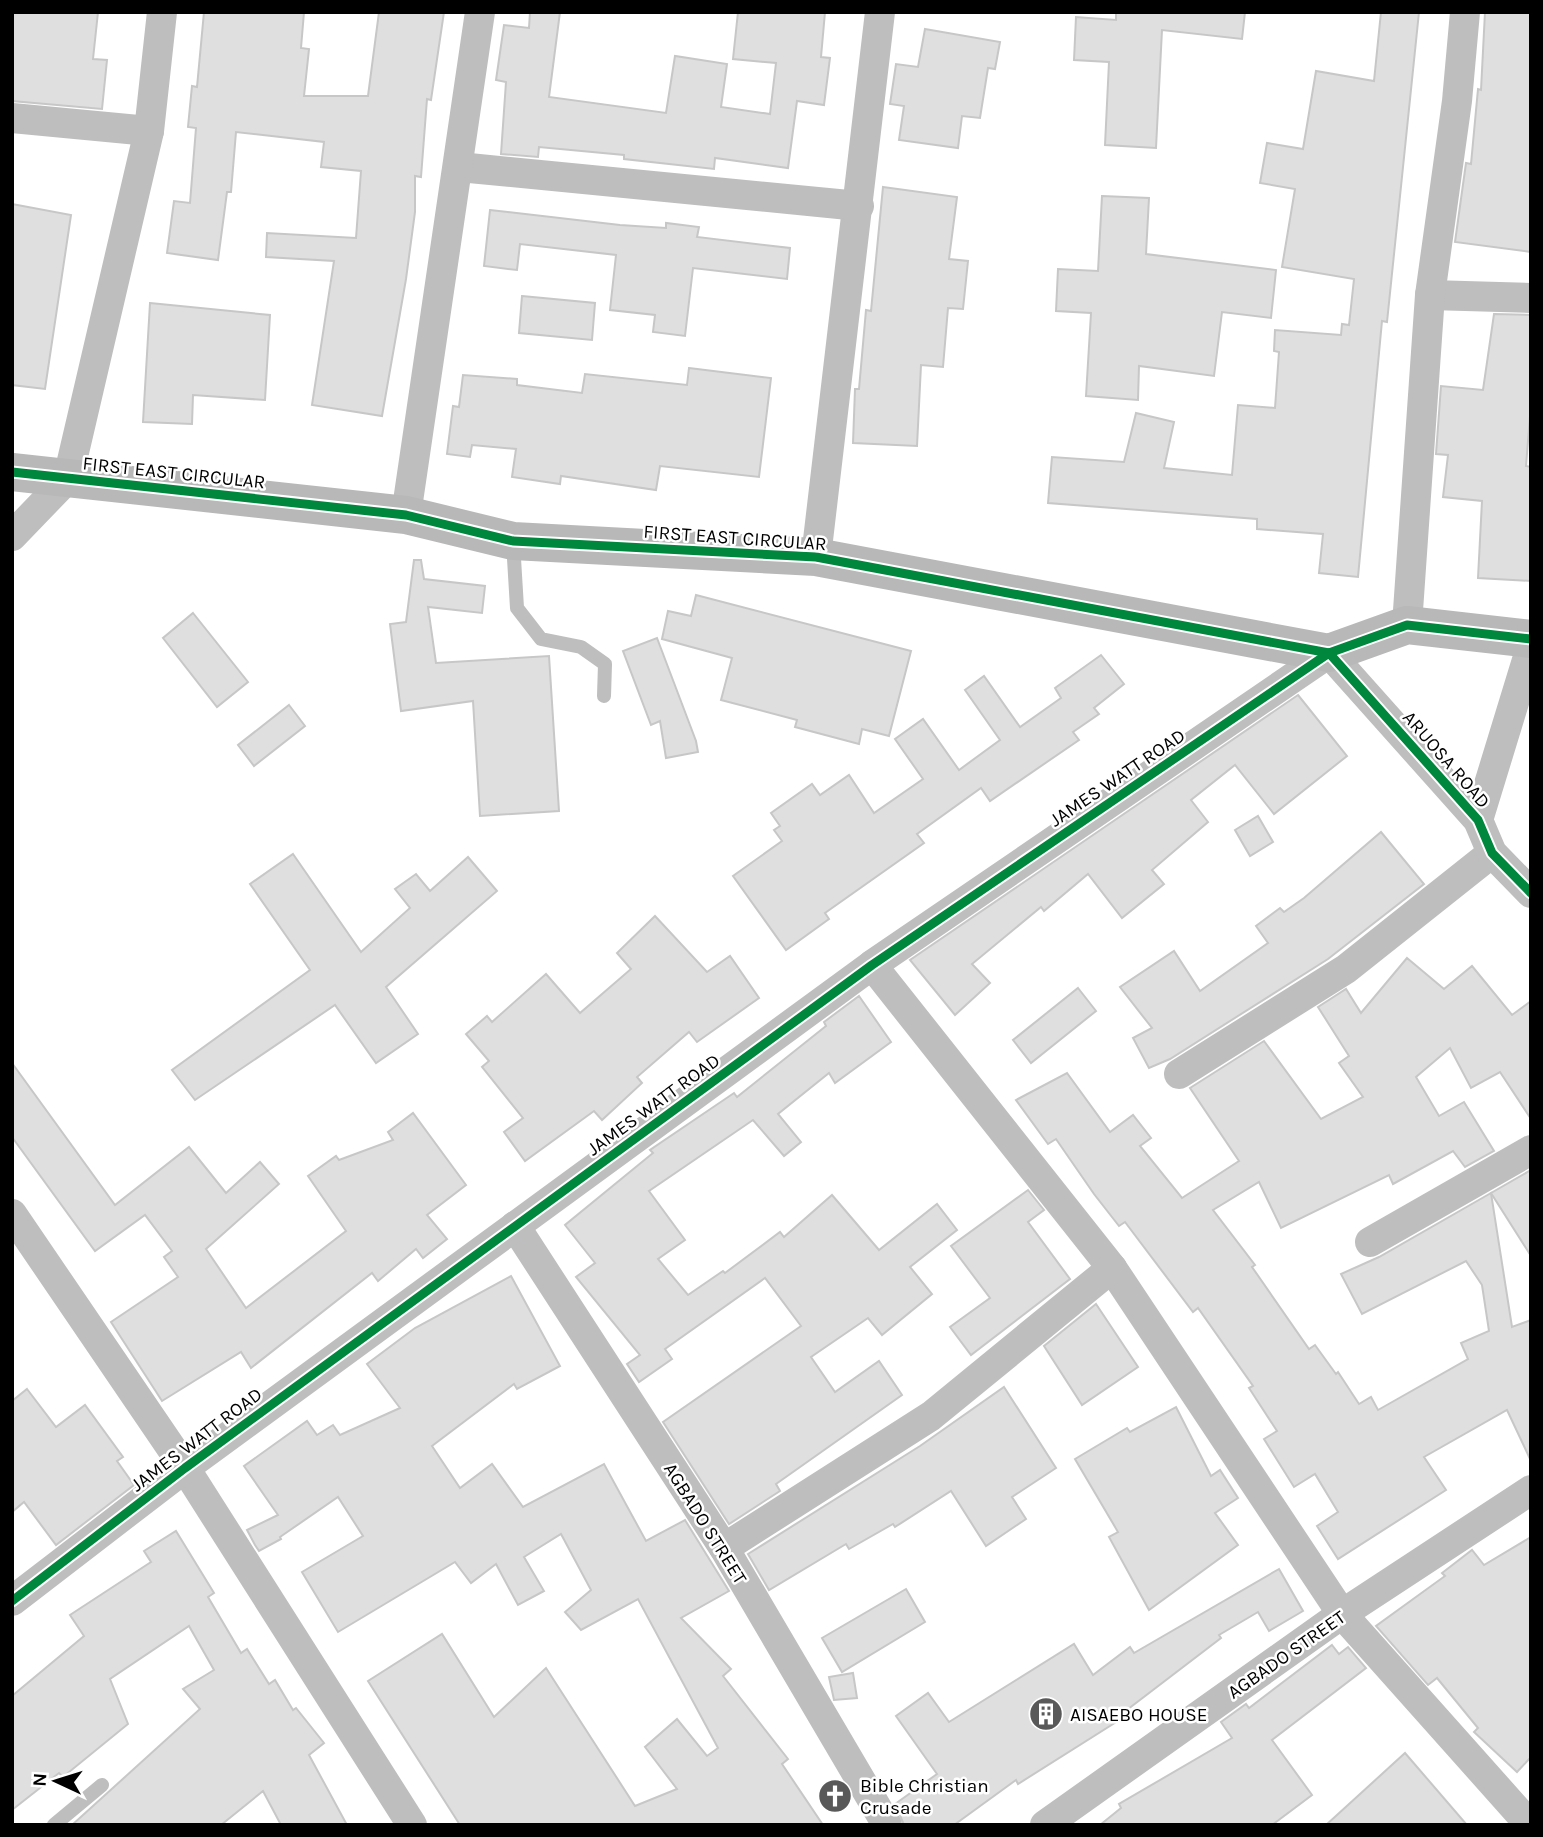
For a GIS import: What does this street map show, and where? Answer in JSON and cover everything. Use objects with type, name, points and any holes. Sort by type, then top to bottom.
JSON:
[{"type":"street","points":[[12,536],[68,478],[149,131],[162,12]]},
{"type":"street","points":[[406,515],[480,12]]},
{"type":"street","points":[[816,557],[880,12]]},
{"type":"street","points":[[1407,625],[1430,295],[1457,101],[1465,12]]},
{"type":"street","points":[[12,118],[149,131]]},
{"type":"street","points":[[459,167],[859,206]]},
{"type":"street","points":[[1430,295],[1531,298]]},
{"type":"street","name":"FIRST EAST CIRCULAR","points":[[12,472],[406,515],[513,541],[816,557],[1329,653]]},
{"type":"street","points":[[1329,653],[1407,625],[1531,639]]},
{"type":"street","points":[[1478,820],[1531,647]]},
{"type":"street","name":"ARUOSA ROAD","points":[[1329,653],[1478,820],[1492,853],[1531,893]]},
{"type":"street","name":"JAMES WATT ROAD","points":[[12,1601],[185,1468],[872,965],[1329,653]]},
{"type":"street","points":[[1179,1074],[1346,969],[1492,853]]},
{"type":"street","points":[[872,965],[1112,1268],[1342,1614],[1530,1825]]},
{"type":"street","points":[[1370,1242],[1531,1150]]},
{"type":"street","points":[[12,1214],[185,1468],[412,1825]]},
{"type":"street","name":"AGBADO STREET","points":[[515,1226],[723,1548],[887,1825]]},
{"type":"street","points":[[723,1548],[931,1416],[1112,1268]]},
{"type":"street","name":"AGBADO STREET","points":[[1045,1825],[1342,1614],[1531,1490]]},
{"type":"lane","points":[[513,541],[517,608],[541,639],[581,647],[605,664],[604,696]]},
{"type":"lane","points":[[54,1825],[102,1785]]},
{"type":"building","points":[[12,12],[98,12],[93,59],[107,60],[102,109],[12,101]]},
{"type":"building","points":[[204,12],[304,12],[301,48],[309,49],[304,96],[368,96],[379,12],[444,12],[431,100],[427,99],[421,177],[415,176],[415,212],[406,279],[382,416],[312,405],[334,261],[266,257],[267,233],[356,238],[361,171],[321,167],[324,142],[236,132],[231,192],[227,192],[218,260],[167,253],[174,201],[190,203],[196,128],[188,127],[192,86],[197,87]]},
{"type":"building","points":[[530,12],[560,12],[549,97],[666,113],[675,56],[727,64],[721,107],[770,114],[776,63],[733,59],[738,12],[825,12],[821,57],[830,58],[824,105],[797,101],[788,168],[715,158],[714,169],[624,159],[624,155],[539,147],[538,157],[501,154],[506,82],[496,80],[504,25],[529,28]]},
{"type":"building","points":[[1116,12],[1245,12],[1242,39],[1162,30],[1156,148],[1105,145],[1109,62],[1074,60],[1076,17],[1116,20]]},
{"type":"building","points":[[1381,12],[1419,12],[1387,322],[1382,321],[1358,577],[1319,573],[1323,534],[1257,529],[1257,519],[1048,503],[1052,457],[1124,462],[1136,413],[1174,422],[1164,468],[1232,475],[1238,405],[1275,408],[1279,352],[1274,351],[1275,330],[1341,335],[1342,324],[1349,325],[1354,279],[1282,267],[1295,189],[1260,183],[1267,143],[1303,149],[1316,71],[1374,81]]},
{"type":"building","points":[[1485,12],[1531,12],[1531,252],[1455,242],[1466,163],[1471,164],[1478,89],[1481,90]]},
{"type":"building","points":[[925,29],[1000,42],[995,69],[988,68],[980,118],[962,116],[958,148],[899,140],[904,106],[890,104],[896,64],[918,67]]},
{"type":"building","points":[[883,187],[957,197],[949,259],[968,261],[963,309],[948,308],[943,367],[921,365],[917,446],[853,443],[855,389],[859,389],[866,310],[871,311]]},
{"type":"building","points":[[1102,196],[1149,198],[1146,254],[1276,270],[1271,318],[1222,312],[1214,376],[1139,366],[1138,400],[1086,396],[1091,313],[1056,311],[1058,269],[1098,271]]},
{"type":"building","points":[[12,204],[71,215],[45,389],[12,385]]},
{"type":"building","points":[[490,210],[620,225],[666,228],[666,223],[699,227],[697,237],[790,248],[787,279],[693,268],[685,336],[653,332],[655,315],[610,310],[616,255],[520,244],[517,270],[484,266]]},
{"type":"building","points":[[522,296],[595,303],[592,340],[519,333]]},
{"type":"building","points":[[150,303],[270,315],[265,400],[193,395],[192,424],[143,422]]},
{"type":"building","points":[[1494,314],[1531,315],[1531,404],[1526,466],[1531,467],[1531,581],[1478,578],[1482,501],[1443,497],[1448,455],[1436,454],[1441,386],[1483,390]]},
{"type":"building","points":[[689,368],[771,378],[759,477],[660,466],[656,490],[561,476],[560,484],[512,477],[516,449],[472,445],[470,457],[447,454],[453,406],[459,407],[463,375],[517,379],[517,385],[582,393],[585,374],[687,385]]},
{"type":"building","points":[[414,560],[421,560],[424,579],[485,586],[482,613],[428,607],[436,663],[549,656],[559,811],[480,816],[473,701],[401,711],[390,624],[406,622]]},
{"type":"building","points":[[696,595],[911,651],[889,736],[862,729],[859,744],[795,727],[797,720],[721,700],[732,658],[662,639],[668,611],[691,616]]},
{"type":"building","points":[[193,613],[248,682],[217,707],[163,638]]},
{"type":"building","points":[[657,638],[698,752],[666,758],[660,721],[651,725],[623,651]]},
{"type":"building","points":[[1101,655],[1124,684],[1094,708],[1099,714],[1073,732],[1079,740],[990,801],[981,788],[917,834],[924,843],[825,913],[829,919],[786,950],[733,876],[782,841],[774,830],[780,826],[771,813],[812,784],[820,795],[849,775],[874,813],[923,779],[895,739],[923,719],[959,770],[1000,740],[965,690],[984,676],[1020,727],[1061,698],[1055,688]]},
{"type":"building","points":[[1298,695],[1347,756],[1274,814],[1235,765],[1191,800],[1208,822],[1152,870],[1164,884],[1122,918],[1088,874],[1044,911],[1041,907],[972,964],[990,983],[955,1015],[910,960]]},
{"type":"building","points":[[289,705],[305,726],[254,766],[238,745]]},
{"type":"building","points":[[1258,816],[1273,842],[1250,856],[1235,830]]},
{"type":"building","points":[[1381,832],[1424,884],[1328,959],[1170,1059],[1149,1068],[1133,1038],[1152,1028],[1120,987],[1174,951],[1200,991],[1268,943],[1256,926],[1280,908],[1284,912],[1304,898]]},
{"type":"building","points":[[293,854],[361,952],[410,908],[395,889],[416,874],[430,891],[468,857],[497,891],[386,987],[418,1034],[376,1063],[335,1005],[195,1100],[172,1070],[310,970],[250,884]]},
{"type":"building","points":[[655,916],[707,972],[730,956],[759,998],[697,1042],[689,1032],[637,1077],[642,1083],[602,1120],[594,1111],[525,1161],[504,1132],[523,1118],[482,1067],[489,1061],[466,1034],[487,1016],[492,1022],[546,974],[580,1013],[631,969],[617,953]]},
{"type":"building","points":[[1407,958],[1444,989],[1472,966],[1512,1015],[1531,1001],[1531,1119],[1500,1072],[1471,1088],[1450,1048],[1416,1077],[1439,1116],[1464,1102],[1494,1151],[1465,1167],[1453,1151],[1393,1184],[1389,1175],[1281,1228],[1259,1182],[1213,1210],[1255,1265],[1252,1267],[1309,1349],[1315,1345],[1336,1374],[1338,1372],[1359,1404],[1371,1397],[1378,1410],[1468,1359],[1461,1343],[1489,1331],[1482,1285],[1466,1261],[1362,1314],[1341,1274],[1379,1257],[1491,1193],[1512,1327],[1531,1320],[1531,1461],[1507,1410],[1424,1457],[1446,1490],[1338,1559],[1317,1526],[1338,1512],[1315,1474],[1294,1487],[1264,1439],[1277,1431],[1249,1388],[1253,1386],[1198,1308],[1193,1312],[1125,1222],[1119,1226],[1056,1139],[1048,1144],[1016,1100],[1067,1073],[1110,1132],[1133,1115],[1151,1138],[1140,1146],[1182,1198],[1239,1161],[1190,1088],[1264,1041],[1321,1119],[1363,1097],[1339,1063],[1349,1056],[1318,1007],[1346,989],[1361,1013]]},
{"type":"building","points":[[1078,988],[1096,1011],[1031,1063],[1013,1040]]},
{"type":"building","points":[[859,996],[891,1042],[835,1083],[829,1073],[778,1114],[801,1142],[784,1156],[753,1120],[649,1191],[685,1240],[658,1259],[688,1295],[723,1271],[725,1273],[780,1232],[784,1237],[832,1195],[879,1250],[937,1204],[957,1230],[910,1267],[932,1294],[882,1335],[868,1318],[811,1357],[835,1392],[879,1361],[902,1395],[776,1484],[780,1491],[729,1524],[663,1422],[801,1326],[765,1278],[665,1349],[672,1359],[639,1382],[627,1364],[640,1355],[576,1277],[595,1263],[565,1225],[653,1153],[650,1150],[734,1093],[737,1097],[826,1026],[824,1022]]},
{"type":"building","points":[[12,1063],[115,1205],[189,1147],[226,1193],[260,1162],[279,1184],[206,1249],[246,1308],[346,1231],[308,1176],[336,1156],[339,1160],[393,1140],[388,1132],[413,1113],[466,1185],[427,1215],[447,1239],[423,1258],[416,1249],[378,1281],[372,1273],[251,1368],[241,1352],[162,1401],[111,1322],[178,1277],[164,1257],[172,1251],[145,1215],[95,1251],[12,1137]]},
{"type":"building","points":[[1531,1170],[1531,1256],[1491,1193]]},
{"type":"building","points":[[1028,1190],[1044,1210],[1028,1222],[1070,1279],[971,1355],[950,1327],[990,1298],[951,1246]]},
{"type":"building","points":[[511,1276],[560,1366],[517,1389],[514,1384],[432,1446],[460,1488],[492,1464],[523,1507],[604,1464],[646,1541],[685,1520],[729,1591],[681,1618],[731,1669],[723,1676],[788,1759],[782,1764],[823,1825],[460,1825],[368,1681],[442,1634],[494,1717],[546,1668],[635,1806],[677,1789],[645,1747],[677,1719],[707,1756],[718,1748],[638,1599],[581,1630],[565,1612],[591,1590],[561,1534],[524,1557],[544,1591],[518,1605],[496,1564],[471,1583],[455,1562],[338,1632],[302,1572],[363,1536],[338,1497],[280,1537],[281,1539],[259,1551],[255,1545],[247,1530],[278,1515],[244,1466],[307,1421],[317,1435],[333,1425],[340,1435],[400,1408],[367,1364],[415,1328]]},
{"type":"building","points":[[1096,1304],[1138,1367],[1082,1405],[1044,1346]]},
{"type":"building","points":[[1004,1387],[1056,1468],[1012,1497],[1026,1519],[986,1546],[951,1491],[895,1527],[893,1524],[849,1549],[846,1544],[769,1590],[748,1554],[920,1446]]},
{"type":"building","points":[[27,1389],[56,1427],[85,1405],[123,1457],[117,1461],[134,1485],[56,1545],[24,1502],[12,1512],[12,1401]]},
{"type":"building","points":[[1176,1407],[1211,1476],[1220,1470],[1238,1498],[1215,1513],[1238,1545],[1149,1610],[1109,1537],[1118,1532],[1075,1459],[1127,1428],[1130,1432]]},
{"type":"building","points":[[176,1531],[214,1593],[208,1597],[241,1653],[247,1649],[269,1684],[275,1680],[293,1710],[296,1708],[324,1743],[309,1755],[347,1825],[281,1825],[263,1791],[221,1825],[72,1825],[200,1709],[183,1689],[214,1670],[189,1626],[110,1679],[128,1724],[63,1777],[59,1773],[12,1810],[12,1696],[84,1636],[70,1615],[151,1562],[144,1551]]},
{"type":"building","points":[[1531,1537],[1531,1757],[1517,1772],[1474,1732],[1478,1728],[1437,1678],[1428,1685],[1376,1626],[1445,1576],[1442,1573],[1472,1550],[1484,1565]]},
{"type":"building","points":[[1279,1569],[1303,1611],[1269,1631],[1258,1612],[1219,1635],[1221,1638],[1119,1716],[1121,1719],[1018,1784],[1016,1780],[954,1825],[904,1825],[895,1804],[937,1774],[896,1716],[928,1693],[949,1722],[1074,1644],[1093,1675],[1130,1647],[1134,1653]]},
{"type":"building","points":[[906,1589],[925,1622],[842,1672],[822,1638]]},
{"type":"building","points":[[1332,1645],[1339,1654],[1348,1647],[1366,1668],[1272,1740],[1312,1795],[1272,1825],[1100,1825],[1121,1808],[1119,1804],[1232,1738],[1221,1722],[1246,1704],[1249,1708]]},
{"type":"building","points":[[853,1673],[857,1698],[834,1700],[829,1677]]},
{"type":"building","points":[[1405,1753],[1467,1825],[1326,1825]]},
{"type":"cycle path","points":[[12,472],[406,515],[513,541],[816,557],[1329,653],[1407,625],[1531,639]]},
{"type":"cycle path","points":[[12,1601],[185,1468],[872,965],[1329,653],[1478,820],[1492,853],[1531,893]]},
{"type":"place","name":"AISAEBO HOUSE","points":[[1046,1714]]},
{"type":"place","name":"Bible Christian Crusade","points":[[835,1796]]}]
